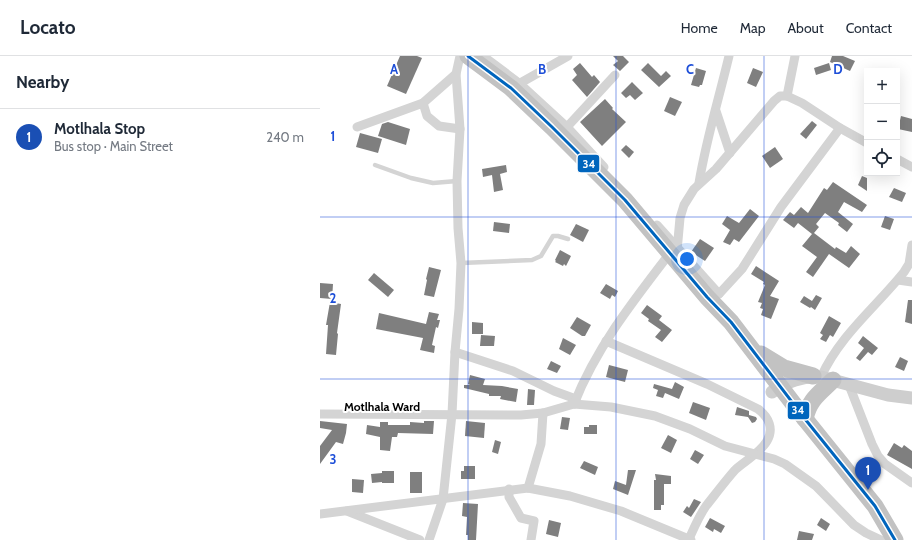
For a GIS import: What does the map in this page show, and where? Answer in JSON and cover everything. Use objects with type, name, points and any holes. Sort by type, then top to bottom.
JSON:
[{"type":"highway","points":[[468,56],[515,85],[552,127],[625,200],[713,296],[747,343],[801,429],[867,508],[888,536]]},
{"type":"highway","points":[[713,296],[778,391],[805,419],[875,506],[888,536]]},
{"type":"highway","points":[[747,343],[767,358],[784,368],[829,379],[808,406],[805,419]]},
{"type":"street","points":[[429,540],[443,499],[452,414],[459,309],[461,263],[458,228],[457,181],[460,129],[456,74],[460,56]]},
{"type":"street","points":[[483,56],[515,85],[567,127],[675,254]]},
{"type":"street","points":[[515,85],[568,56]]},
{"type":"street","points":[[699,183],[704,155],[729,56]]},
{"type":"street","points":[[787,96],[795,56]]},
{"type":"street","points":[[357,127],[423,103],[456,74]]},
{"type":"street","points":[[567,127],[615,75]]},
{"type":"street","points":[[320,414],[521,415],[543,412],[575,402],[596,357],[633,301],[675,254],[680,218],[684,205],[699,183],[716,170],[774,101],[780,96],[787,96],[802,103],[840,128],[864,141]]},
{"type":"street","points":[[423,103],[427,116],[439,126],[460,129]]},
{"type":"street","points":[[716,110],[730,153]]},
{"type":"street","points":[[713,296],[742,269],[781,207],[840,128]]},
{"type":"street","points":[[900,161],[912,167]]},
{"type":"street","points":[[829,379],[840,344],[857,323],[898,280],[909,264],[912,245]]},
{"type":"street","points":[[898,280],[912,282]]},
{"type":"street","points":[[320,514],[443,499],[509,489],[528,488],[570,496],[621,511],[690,540],[706,507],[735,470],[763,447],[768,440],[770,422],[765,414],[758,409],[708,384],[606,341]]},
{"type":"street","points":[[455,352],[513,371],[575,402],[655,416],[690,429],[725,446],[774,459],[785,464],[816,486],[859,530],[888,536]]},
{"type":"street","points":[[778,391],[800,379],[829,379],[888,395],[912,398]]},
{"type":"street","points":[[778,391],[829,379]]},
{"type":"street","points":[[829,379],[872,444],[878,456],[885,464],[912,483]]},
{"type":"street","points":[[528,488],[541,444],[543,412]]},
{"type":"street","points":[[509,489],[509,497],[521,518],[534,521],[531,540]]},
{"type":"street","points":[[346,510],[420,540]]},
{"type":"lane","points":[[375,165],[411,178],[433,183],[457,181]]},
{"type":"lane","points":[[461,263],[532,260],[540,256],[553,236],[568,239]]},
{"type":"building","points":[[400,56],[417,56],[422,58],[406,94],[387,86]]},
{"type":"building","points":[[613,56],[623,56],[629,62],[620,71],[613,65],[618,61]]},
{"type":"building","points":[[832,56],[843,56],[855,61],[850,71],[830,62]]},
{"type":"building","points":[[580,63],[592,77],[594,75],[600,82],[587,97],[572,80],[577,75],[573,69]]},
{"type":"building","points":[[648,63],[661,76],[666,71],[671,76],[659,87],[641,70]]},
{"type":"building","points":[[829,63],[831,70],[816,75],[814,68]]},
{"type":"building","points":[[696,68],[706,71],[702,85],[699,87],[691,85]]},
{"type":"building","points":[[753,68],[763,72],[756,87],[747,83]]},
{"type":"building","points":[[632,82],[643,93],[635,100],[630,95],[626,98],[621,93]]},
{"type":"building","points":[[670,97],[682,102],[675,116],[664,111]]},
{"type":"building","points":[[605,99],[613,108],[612,109],[626,122],[602,146],[580,122]]},
{"type":"building","points":[[901,116],[912,119],[912,132],[900,129]]},
{"type":"building","points":[[812,121],[817,125],[806,139],[800,134]]},
{"type":"building","points":[[388,122],[410,129],[406,145],[378,136],[382,124]]},
{"type":"building","points":[[360,133],[382,139],[378,153],[356,147]]},
{"type":"building","points":[[626,145],[634,152],[629,158],[621,150]]},
{"type":"building","points":[[775,147],[783,159],[770,168],[762,156]]},
{"type":"building","points":[[506,165],[507,172],[500,174],[503,190],[494,192],[492,175],[483,177],[482,169]]},
{"type":"building","points":[[862,176],[867,178],[867,191],[858,185]]},
{"type":"building","points":[[833,182],[867,205],[862,212],[844,202],[838,212],[853,224],[847,232],[838,225],[839,223],[825,213],[816,224],[819,227],[814,233],[835,249],[836,247],[846,253],[851,246],[860,254],[849,268],[829,254],[813,277],[806,272],[817,257],[802,246],[812,234],[798,223],[794,228],[783,220],[790,212],[794,215],[801,207],[808,213],[824,188],[827,190]]},
{"type":"building","points":[[894,188],[906,193],[902,202],[889,197]]},
{"type":"building","points":[[750,209],[759,216],[739,242],[734,239],[730,245],[723,242],[730,230],[722,224],[727,216],[739,223]]},
{"type":"building","points":[[885,216],[894,219],[890,230],[881,227]]},
{"type":"building","points":[[494,222],[510,224],[509,233],[493,231]]},
{"type":"building","points":[[576,224],[589,230],[583,242],[570,235]]},
{"type":"building","points":[[700,239],[714,248],[705,261],[691,252]]},
{"type":"building","points":[[560,250],[571,256],[566,266],[555,262]]},
{"type":"building","points":[[756,266],[779,281],[770,296],[779,299],[771,319],[761,315],[763,309],[760,308],[762,303],[758,302],[765,285],[763,284],[764,282],[751,274]]},
{"type":"building","points":[[429,267],[441,270],[434,297],[424,295]]},
{"type":"building","points":[[374,273],[394,290],[388,297],[368,280]]},
{"type":"building","points":[[320,283],[333,284],[332,299],[320,298]]},
{"type":"building","points":[[606,284],[618,291],[615,297],[612,295],[610,299],[600,293]]},
{"type":"building","points":[[816,295],[822,298],[815,310],[800,302],[804,296],[812,301]]},
{"type":"building","points":[[908,300],[912,300],[912,324],[905,322]]},
{"type":"building","points":[[330,302],[341,304],[336,355],[326,354],[328,325],[326,325]]},
{"type":"building","points":[[647,305],[662,316],[659,320],[672,330],[662,342],[655,337],[661,330],[648,321],[649,319],[641,313]]},
{"type":"building","points":[[429,312],[439,314],[437,320],[440,320],[438,328],[436,327],[432,345],[435,346],[434,353],[420,350],[423,338],[376,329],[379,313],[426,324]]},
{"type":"building","points":[[829,316],[841,323],[833,337],[830,335],[826,342],[820,339],[823,335],[820,333]]},
{"type":"building","points":[[577,317],[591,325],[585,336],[582,336],[570,328]]},
{"type":"building","points":[[472,322],[483,323],[483,334],[472,334]]},
{"type":"building","points":[[481,335],[495,336],[494,346],[480,346]]},
{"type":"building","points":[[863,336],[878,348],[872,355],[868,352],[860,361],[856,358],[864,348],[858,343]]},
{"type":"building","points":[[563,338],[576,345],[570,355],[559,349]]},
{"type":"building","points":[[900,357],[908,361],[904,371],[895,367]]},
{"type":"building","points":[[551,361],[561,366],[557,373],[547,369]]},
{"type":"building","points":[[609,365],[628,370],[625,382],[606,377]]},
{"type":"building","points":[[470,375],[485,379],[483,385],[518,389],[516,402],[500,399],[501,396],[489,396],[489,394],[464,388],[464,385],[470,385],[468,384]]},
{"type":"building","points":[[675,382],[684,387],[679,399],[665,393],[663,398],[656,396],[658,390],[653,388],[654,384],[672,389]]},
{"type":"building","points":[[528,389],[535,390],[534,405],[527,405]]},
{"type":"building","points":[[693,402],[710,408],[706,420],[689,413]]},
{"type":"building","points":[[737,407],[749,411],[749,415],[756,417],[757,419],[755,422],[752,423],[748,417],[735,415]]},
{"type":"building","points":[[562,417],[570,418],[568,430],[560,429]]},
{"type":"building","points":[[320,421],[347,424],[343,444],[336,442],[320,464],[320,446],[332,430],[320,428]]},
{"type":"building","points":[[424,421],[434,421],[433,434],[398,433],[397,437],[392,437],[390,451],[380,450],[380,437],[366,434],[367,425],[380,427],[380,422],[388,422],[388,425],[410,425],[410,422],[424,423]]},
{"type":"building","points":[[466,421],[485,423],[484,438],[465,436]]},
{"type":"building","points":[[589,425],[597,425],[597,434],[584,434],[584,427],[589,427]]},
{"type":"building","points":[[668,435],[677,440],[671,453],[661,448]]},
{"type":"building","points":[[495,440],[501,442],[498,454],[492,452]]},
{"type":"building","points":[[894,443],[902,448],[904,445],[912,451],[912,469],[887,455]]},
{"type":"building","points":[[695,450],[704,455],[698,464],[690,459]]},
{"type":"building","points":[[869,459],[876,467],[866,476],[858,467]]},
{"type":"building","points":[[584,461],[598,467],[595,475],[580,468]]},
{"type":"building","points":[[464,466],[475,466],[475,479],[461,479],[461,471],[464,471]]},
{"type":"building","points":[[628,470],[636,470],[628,495],[613,489],[615,481],[626,485]]},
{"type":"building","points":[[382,471],[394,471],[394,483],[372,483],[371,474],[382,473]]},
{"type":"building","points":[[410,472],[422,472],[422,493],[410,493]]},
{"type":"building","points":[[655,474],[671,476],[671,484],[664,484],[664,505],[661,505],[661,510],[654,510]]},
{"type":"building","points":[[352,479],[364,480],[363,493],[352,492]]},
{"type":"building","points":[[694,499],[701,502],[691,517],[683,512],[687,506],[689,508]]},
{"type":"building","points":[[463,503],[478,504],[476,540],[468,540],[468,535],[466,535],[467,517],[462,516]]},
{"type":"building","points":[[710,518],[725,526],[721,533],[714,529],[713,532],[705,527]]},
{"type":"building","points":[[821,518],[830,524],[826,531],[817,525]]},
{"type":"building","points":[[549,520],[561,523],[558,537],[546,534]]},
{"type":"building","points":[[799,531],[814,534],[812,540],[797,540]]},
{"type":"transit line","name":"34","points":[[468,56],[511,88],[625,200],[707,297],[731,322],[805,419],[875,506],[895,540]]},
{"type":"place","name":"Motlhala Stop","points":[[868,490]]},
{"type":"district","name":"Motlhala Ward","points":[[382,407]]}]
